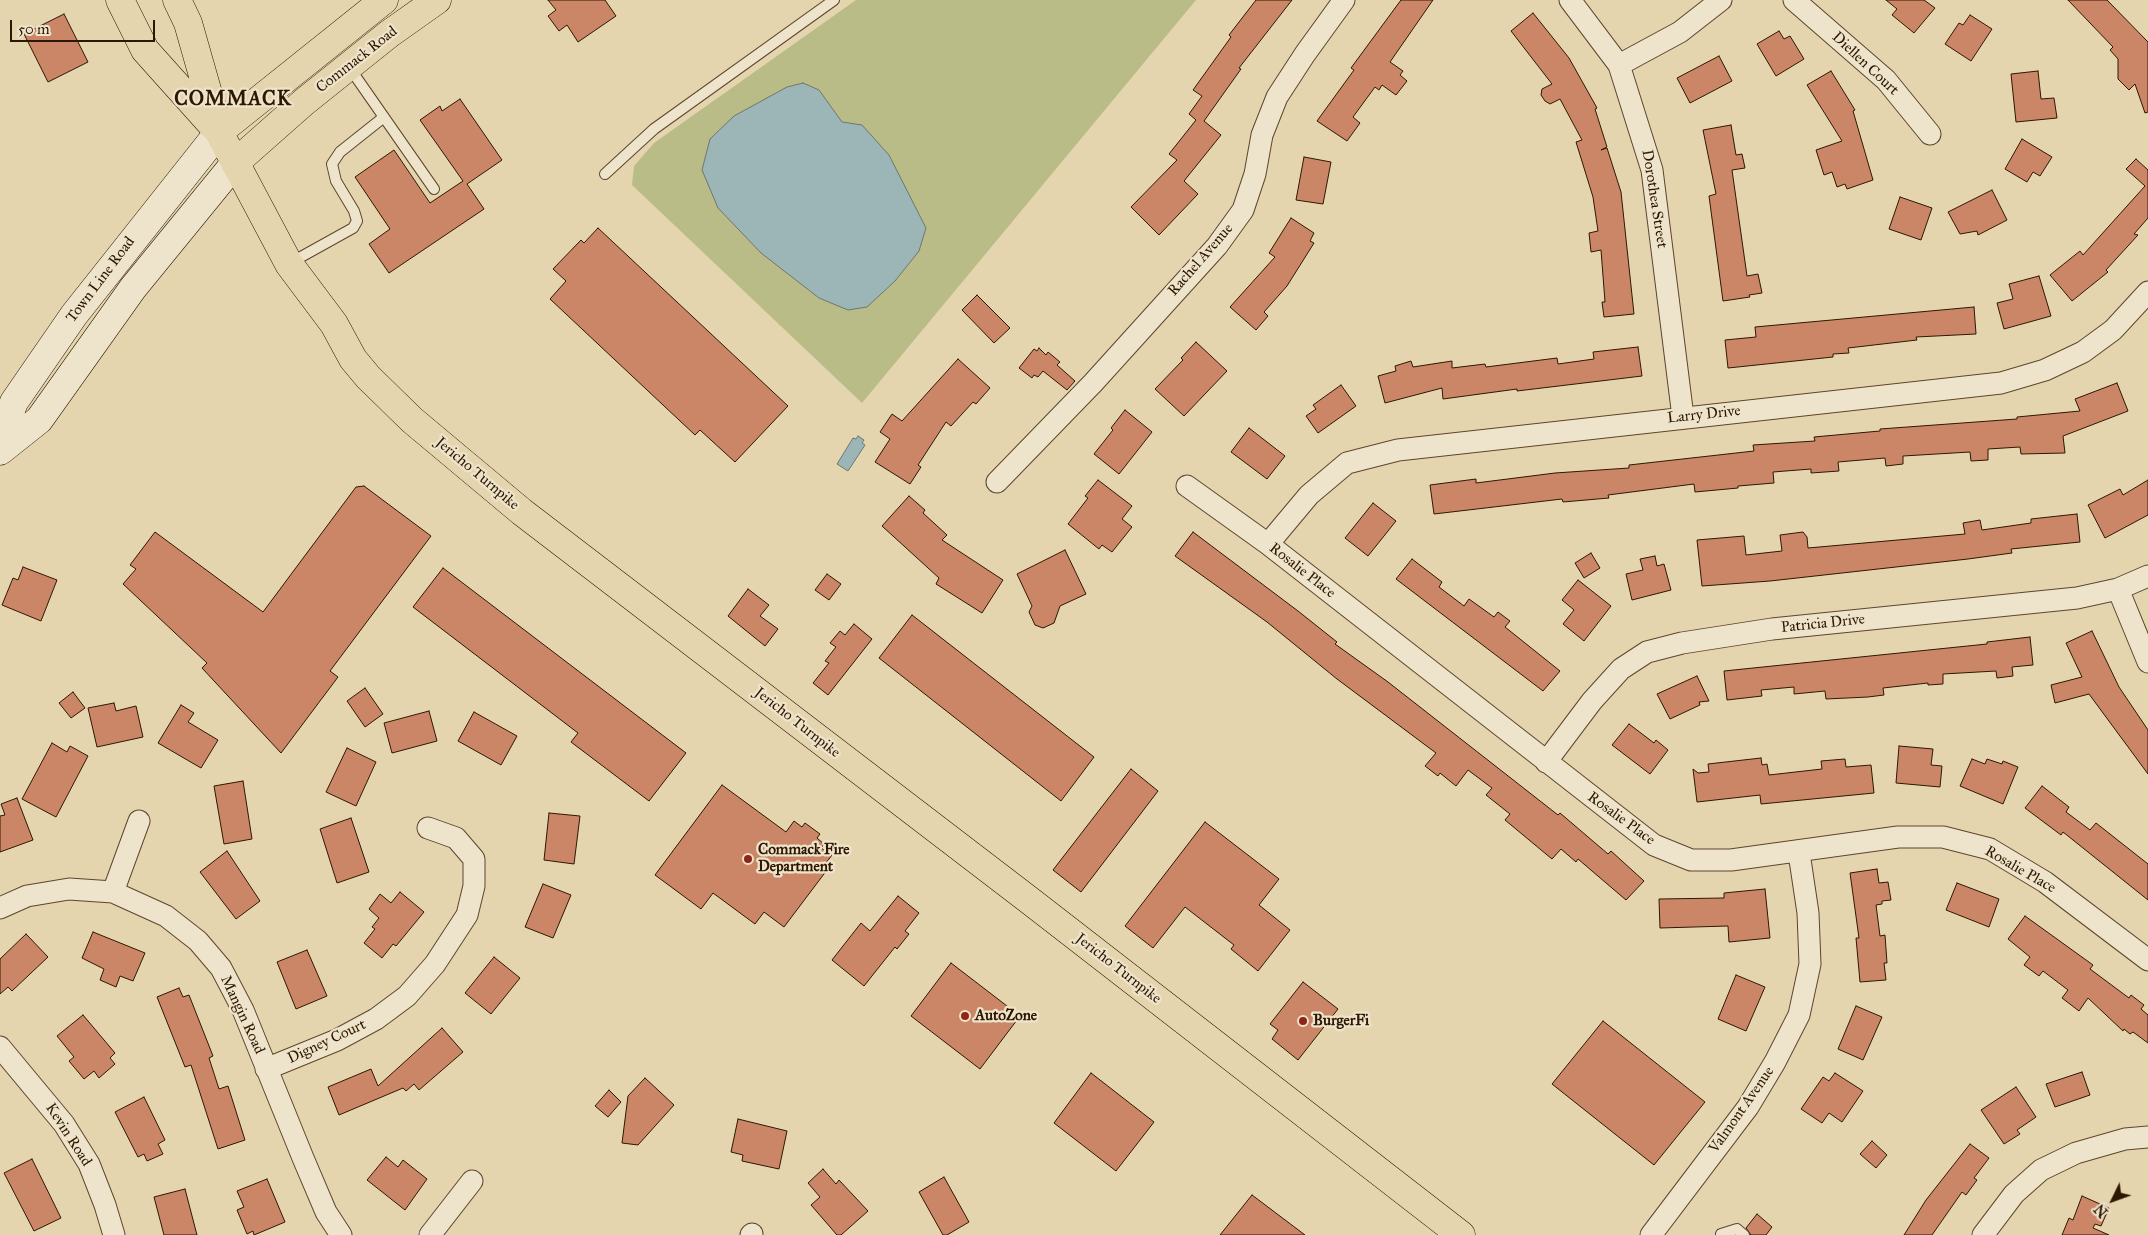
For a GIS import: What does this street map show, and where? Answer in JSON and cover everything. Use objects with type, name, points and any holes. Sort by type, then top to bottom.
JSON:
[{"type":"main road","name":"Jericho Turnpike","points":[[120,0],[145,50],[219,132]]},
{"type":"main road","name":"Jericho Turnpike","points":[[177,0],[188,23],[219,132],[289,264],[334,324],[353,359],[368,377],[412,420],[522,512],[1461,1235]]},
{"type":"main road","name":"Commack Road","points":[[219,132],[384,0]]},
{"type":"main road","name":"Commack Road","points":[[235,163],[304,102],[437,0]]},
{"type":"main road","name":"Town Line Road","points":[[0,439],[14,402],[74,315],[219,132]]},
{"type":"main road","name":"Town Line Road","points":[[0,451],[39,420],[133,288],[235,163]]},
{"type":"street","name":"Rachel Avenue","points":[[997,482],[1093,383],[1217,246],[1244,210],[1255,174],[1262,135],[1277,97],[1344,0]]},
{"type":"street","name":"Dorothea Street","points":[[1570,0],[1619,65],[1652,170],[1683,417]]},
{"type":"street","points":[[1619,65],[1680,32],[1721,0]]},
{"type":"street","name":"Diellen Court","points":[[1794,0],[1886,80],[1930,134]]},
{"type":"street","name":"Larry Drive","points":[[1268,544],[1309,495],[1346,463],[1398,450],[2001,383],[2046,370],[2083,352],[2113,330],[2148,292]]},
{"type":"street","name":"Rosalie Place","points":[[1187,486],[1268,544],[1654,845],[1691,860],[1730,860],[1898,837],[1943,837],[1990,849],[2045,882],[2148,960]]},
{"type":"street","name":"Patricia Drive","points":[[1546,762],[1592,701],[1622,670],[1647,652],[1682,643],[1772,629],[2077,598],[2118,589],[2148,576]]},
{"type":"street","points":[[2118,589],[2148,662]]},
{"type":"street","points":[[113,892],[139,821]]},
{"type":"street","name":"Digney Court","points":[[266,1068],[338,1040],[376,1019],[407,996],[434,964],[467,914],[474,886],[474,859],[456,838],[428,828]]},
{"type":"street","name":"Valmont Avenue","points":[[1651,1235],[1748,1107],[1775,1062],[1798,1015],[1810,964],[1808,913],[1799,852]]},
{"type":"street","name":"Mangin Road","points":[[0,908],[27,896],[69,889],[113,892],[166,916],[198,941],[221,968],[244,1010],[326,1212],[341,1235]]},
{"type":"street","name":"Kevin Road","points":[[0,1047],[64,1124],[89,1164],[114,1235]]},
{"type":"street","points":[[1984,1234],[2014,1194],[2041,1170],[2076,1153],[2125,1139],[2148,1137]]},
{"type":"street","points":[[430,1235],[472,1181]]},
{"type":"lane","points":[[605,174],[654,129],[834,0]]},
{"type":"lane","points":[[349,66],[434,190]]},
{"type":"lane","points":[[289,264],[353,228],[357,221],[354,211],[336,181],[332,164],[340,152],[384,117]]},
{"type":"lane","points":[[1720,1234],[1737,1229],[1744,1235]]},
{"type":"green space","points":[[856,0],[1196,0],[862,403],[632,185],[634,166],[654,143]]},
{"type":"water","points":[[803,83],[819,90],[842,122],[862,125],[889,155],[926,228],[919,251],[895,281],[867,307],[848,310],[819,298],[761,253],[718,208],[702,170],[710,139],[734,116],[787,87]]},
{"type":"water","points":[[858,436],[864,440],[862,443],[865,445],[848,471],[837,464],[853,438],[856,439]]},
{"type":"building","points":[[548,0],[605,0],[616,16],[578,42],[567,25],[559,31],[548,16],[556,10]]},
{"type":"building","points":[[1256,0],[1292,0],[1239,68],[1241,69],[1204,121],[1221,135],[1184,181],[1198,194],[1159,235],[1131,207],[1177,160],[1169,154],[1196,120],[1189,114],[1202,96],[1193,90],[1231,37],[1229,35]]},
{"type":"building","points":[[1401,0],[1433,0],[1390,62],[1403,71],[1400,75],[1407,81],[1396,95],[1382,85],[1379,90],[1375,87],[1353,117],[1360,123],[1347,141],[1317,121],[1354,70],[1351,68]]},
{"type":"building","points":[[1886,0],[1924,0],[1935,8],[1914,33],[1892,15],[1897,9]]},
{"type":"building","points":[[2068,0],[2107,0],[2148,42],[2148,112],[2145,113],[2135,84],[2129,90],[2118,79],[2118,59],[2110,50],[2113,47]]},
{"type":"building","points":[[1533,13],[1569,58],[1597,108],[1595,109],[1607,147],[1601,150],[1607,148],[1621,192],[1634,314],[1604,317],[1602,302],[1605,302],[1601,250],[1591,252],[1589,233],[1598,231],[1593,197],[1576,142],[1582,140],[1560,99],[1550,104],[1541,95],[1542,89],[1552,84],[1511,31]]},
{"type":"building","points":[[64,14],[88,62],[48,82],[24,34]]},
{"type":"building","points":[[1970,15],[1992,29],[1971,61],[1945,44],[1959,23],[1963,25]]},
{"type":"building","points":[[1779,31],[1784,39],[1790,36],[1804,59],[1776,76],[1757,44]]},
{"type":"building","points":[[1719,56],[1732,81],[1690,103],[1677,78]]},
{"type":"building","points":[[1831,71],[1855,110],[1853,111],[1873,180],[1847,189],[1845,184],[1837,187],[1832,172],[1824,175],[1816,150],[1842,141],[1807,85]]},
{"type":"building","points":[[2038,71],[2041,99],[2054,98],[2057,118],[2016,122],[2011,74]]},
{"type":"building","points":[[460,99],[502,160],[467,184],[484,209],[389,273],[369,244],[390,229],[355,177],[394,150],[430,203],[463,181],[420,120],[440,106],[442,111]]},
{"type":"building","points":[[1731,125],[1736,155],[1742,154],[1745,168],[1732,170],[1747,276],[1758,274],[1762,293],[1749,295],[1750,297],[1723,301],[1709,196],[1716,194],[1703,130]]},
{"type":"building","points":[[2022,139],[2052,157],[2040,176],[2033,172],[2027,182],[2005,169]]},
{"type":"building","points":[[1304,157],[1331,162],[1323,204],[1296,200]]},
{"type":"building","points":[[2136,159],[2148,170],[2148,218],[2134,234],[2138,235],[2106,270],[2108,272],[2072,301],[2050,275],[2080,251],[2083,255],[2145,186],[2126,169]]},
{"type":"building","points":[[1992,190],[2007,220],[1978,235],[1977,231],[1960,234],[1948,212]]},
{"type":"building","points":[[1900,197],[1932,208],[1921,240],[1889,229]]},
{"type":"building","points":[[1291,218],[1314,233],[1310,241],[1314,243],[1287,286],[1264,312],[1268,316],[1256,330],[1230,307],[1275,257],[1269,253]]},
{"type":"building","points":[[598,228],[788,406],[735,462],[700,430],[695,435],[550,299],[566,281],[553,269],[581,240],[584,243]]},
{"type":"building","points":[[2039,276],[2051,316],[2004,329],[1997,303],[2013,299],[2009,284]]},
{"type":"building","points":[[977,295],[1010,328],[994,343],[962,310]]},
{"type":"building","points":[[1974,307],[1976,334],[1916,337],[1917,340],[1848,348],[1849,353],[1833,354],[1833,357],[1728,368],[1725,340],[1756,337],[1755,327]]},
{"type":"building","points":[[1196,342],[1227,371],[1184,416],[1155,389],[1183,360],[1181,358]]},
{"type":"building","points":[[1638,347],[1642,376],[1517,391],[1517,389],[1443,399],[1442,388],[1385,403],[1378,376],[1396,371],[1395,366],[1411,361],[1413,367],[1452,361],[1452,368],[1485,364],[1486,367],[1557,358],[1558,364],[1594,359],[1593,352]]},
{"type":"building","points":[[1039,348],[1046,355],[1048,352],[1060,362],[1057,365],[1075,381],[1067,390],[1043,371],[1038,377],[1034,375],[1032,378],[1019,368],[1034,349],[1037,351]]},
{"type":"building","points":[[958,359],[990,388],[976,404],[973,402],[951,426],[946,422],[918,465],[921,467],[910,484],[875,462],[890,439],[880,432],[892,414],[902,421]]},
{"type":"building","points":[[2117,383],[2128,411],[2063,436],[2065,453],[2021,454],[2020,447],[1988,449],[1988,460],[1971,461],[1970,452],[1903,456],[1903,464],[1886,466],[1885,458],[1838,462],[1839,471],[1811,473],[1811,469],[1773,472],[1774,483],[1738,486],[1738,488],[1695,492],[1694,484],[1608,495],[1609,498],[1563,502],[1562,499],[1434,514],[1430,485],[1476,479],[1476,483],[1555,473],[1629,468],[1629,465],[1754,451],[1753,445],[1815,441],[1814,437],[1880,431],[1880,429],[2017,419],[2017,417],[2080,411],[2075,399]]},
{"type":"building","points":[[1341,385],[1356,406],[1318,433],[1306,416],[1316,409],[1313,405]]},
{"type":"building","points":[[1125,410],[1152,432],[1119,474],[1094,454],[1113,430],[1111,428]]},
{"type":"building","points":[[1249,428],[1285,456],[1267,479],[1231,452]]},
{"type":"building","points":[[1098,480],[1132,506],[1122,519],[1132,527],[1112,552],[1102,545],[1099,549],[1068,524],[1088,498],[1085,496]]},
{"type":"building","points":[[2148,480],[2148,515],[2105,538],[2088,505],[2120,489],[2123,495]]},
{"type":"building","points":[[364,486],[431,536],[330,671],[338,677],[281,753],[202,668],[207,663],[123,584],[136,569],[130,565],[155,532],[263,612],[356,487]]},
{"type":"building","points":[[909,496],[925,510],[923,513],[947,535],[942,540],[1003,580],[982,613],[936,584],[939,578],[882,526]]},
{"type":"building","points":[[1373,503],[1396,521],[1368,556],[1345,538]]},
{"type":"building","points":[[2077,514],[2080,542],[2011,549],[2012,553],[1968,559],[1770,581],[1702,586],[1697,540],[1744,536],[1746,555],[1782,551],[1780,535],[1803,532],[1807,537],[1808,548],[1965,534],[1963,523],[1980,520],[1982,530],[2031,523],[2031,519]]},
{"type":"building","points":[[1193,532],[1298,611],[1337,642],[1335,644],[1388,682],[1558,815],[1560,813],[1608,854],[1611,851],[1644,881],[1626,900],[1578,859],[1576,862],[1561,849],[1552,859],[1505,820],[1510,814],[1486,795],[1492,788],[1468,770],[1456,786],[1440,773],[1438,776],[1425,766],[1436,753],[1337,679],[1267,622],[1175,556]]},
{"type":"building","points":[[1065,550],[1086,594],[1060,606],[1054,623],[1043,628],[1035,625],[1029,612],[1032,606],[1017,574]]},
{"type":"building","points":[[1591,553],[1600,568],[1584,578],[1575,563]]},
{"type":"building","points":[[1655,556],[1657,566],[1664,564],[1671,590],[1632,600],[1626,574],[1643,570],[1640,559]]},
{"type":"building","points":[[1412,559],[1442,582],[1439,587],[1464,606],[1469,599],[1494,617],[1498,612],[1510,621],[1505,627],[1560,671],[1543,691],[1396,579]]},
{"type":"building","points":[[23,567],[57,580],[41,621],[2,605],[13,578],[18,580]]},
{"type":"building","points":[[443,568],[686,753],[649,801],[571,742],[578,733],[413,607]]},
{"type":"building","points":[[827,574],[841,584],[829,600],[815,590]]},
{"type":"building","points":[[1578,580],[1611,606],[1584,641],[1563,624],[1574,610],[1562,600]]},
{"type":"building","points":[[748,589],[769,605],[760,616],[778,629],[765,646],[728,616]]},
{"type":"building","points":[[912,615],[1094,757],[1061,801],[879,658]]},
{"type":"building","points":[[854,624],[872,639],[828,695],[813,683],[829,663],[825,661],[836,647],[830,643],[840,631],[845,635]]},
{"type":"building","points":[[2092,631],[2119,687],[2148,730],[2148,774],[2089,694],[2055,703],[2051,685],[2082,677],[2066,643]]},
{"type":"building","points":[[2030,637],[2033,665],[2012,667],[2013,676],[1997,678],[1996,671],[1943,674],[1943,684],[1928,685],[1928,683],[1883,688],[1884,695],[1868,697],[1826,699],[1825,691],[1794,694],[1794,687],[1761,690],[1762,696],[1727,700],[1724,671],[1987,644],[1987,642]]},
{"type":"building","points":[[1697,676],[1709,701],[1699,702],[1700,705],[1670,719],[1657,694]]},
{"type":"building","points":[[365,688],[383,714],[365,727],[347,701]]},
{"type":"building","points":[[73,692],[85,708],[71,718],[59,703]]},
{"type":"building","points":[[114,703],[116,711],[136,706],[143,737],[97,747],[88,708]]},
{"type":"building","points":[[181,705],[194,713],[188,722],[218,740],[201,768],[158,743]]},
{"type":"building","points":[[429,711],[437,741],[392,753],[384,723]]},
{"type":"building","points":[[474,712],[517,736],[501,765],[458,741]]},
{"type":"building","points":[[1629,724],[1654,743],[1656,740],[1668,750],[1650,774],[1612,745]]},
{"type":"building","points":[[52,743],[67,752],[70,746],[88,756],[56,817],[22,799]]},
{"type":"building","points":[[1899,746],[1933,749],[1931,765],[1942,766],[1940,787],[1896,783]]},
{"type":"building","points":[[347,748],[376,762],[356,806],[326,792]]},
{"type":"building","points":[[1761,758],[1762,765],[1767,764],[1769,775],[1822,769],[1821,761],[1845,759],[1846,767],[1871,765],[1874,793],[1761,804],[1760,795],[1697,802],[1693,769],[1698,773],[1709,772],[1708,764]]},
{"type":"building","points":[[1972,759],[1985,764],[1987,759],[2002,764],[2003,761],[2018,767],[2003,804],[1960,786]]},
{"type":"building","points":[[1131,769],[1158,791],[1081,892],[1053,870]]},
{"type":"building","points":[[243,781],[252,839],[224,844],[214,786]]},
{"type":"building","name":"Commack Fire Department","points":[[722,785],[786,832],[794,821],[802,827],[805,823],[820,834],[817,838],[824,844],[821,848],[832,855],[826,863],[830,866],[784,927],[764,912],[755,924],[713,893],[701,909],[655,875]]},
{"type":"building","points":[[2042,786],[2069,807],[2066,812],[2090,830],[2096,823],[2148,864],[2148,900],[2063,832],[2061,835],[2025,808]]},
{"type":"building","points":[[17,798],[33,840],[0,852],[0,816],[5,815],[1,804]]},
{"type":"building","points":[[549,813],[580,816],[574,864],[544,860]]},
{"type":"building","points":[[351,818],[369,872],[337,883],[320,829]]},
{"type":"building","points":[[1205,822],[1279,879],[1259,905],[1290,930],[1258,971],[1231,949],[1234,945],[1185,907],[1153,948],[1125,926]]},
{"type":"building","points":[[227,851],[260,901],[236,919],[200,872]]},
{"type":"building","points":[[1877,869],[1879,883],[1888,882],[1891,900],[1882,901],[1882,904],[1876,905],[1880,936],[1885,935],[1887,963],[1884,963],[1886,980],[1860,982],[1856,938],[1859,938],[1850,873]]},
{"type":"building","points":[[1957,883],[1999,899],[1989,927],[1946,910]]},
{"type":"building","points":[[543,884],[571,895],[553,938],[525,927]]},
{"type":"building","points":[[1765,889],[1770,938],[1729,942],[1728,926],[1660,928],[1659,899],[1724,898],[1724,893]]},
{"type":"building","points":[[400,892],[424,912],[396,946],[393,944],[382,958],[364,943],[375,929],[372,927],[379,918],[369,909],[380,894],[391,903]]},
{"type":"building","points":[[898,896],[919,913],[905,931],[909,934],[897,949],[895,947],[864,986],[832,960],[861,923],[870,931]]},
{"type":"building","points":[[2025,916],[2093,965],[2090,969],[2129,998],[2131,995],[2144,1005],[2141,1009],[2148,1015],[2148,1043],[2133,1032],[2130,1034],[2124,1029],[2123,1031],[2088,998],[2079,1011],[2062,998],[2068,990],[2043,971],[2039,976],[2024,965],[2030,957],[2008,939]]},
{"type":"building","points":[[93,932],[145,953],[133,981],[120,976],[116,987],[100,980],[104,969],[82,958]]},
{"type":"building","points":[[26,934],[48,957],[12,991],[8,987],[0,994],[0,959]]},
{"type":"building","points":[[307,950],[327,996],[296,1009],[277,962]]},
{"type":"building","points":[[494,957],[520,978],[491,1014],[465,993]]},
{"type":"building","name":"AutoZone","points":[[951,963],[1020,1016],[980,1069],[911,1016]]},
{"type":"building","points":[[1736,975],[1765,987],[1746,1031],[1718,1019]]},
{"type":"building","points":[[1303,982],[1338,1009],[1298,1060],[1272,1039],[1278,1030],[1270,1024]]},
{"type":"building","points":[[179,988],[183,997],[189,995],[213,1056],[209,1058],[219,1089],[228,1086],[245,1140],[218,1149],[191,1065],[185,1067],[157,997]]},
{"type":"building","points":[[1856,1006],[1882,1017],[1863,1060],[1838,1049]]},
{"type":"building","points":[[83,1015],[115,1053],[110,1058],[115,1064],[99,1078],[94,1071],[84,1079],[69,1061],[74,1057],[57,1036]]},
{"type":"building","points":[[1603,1021],[1705,1102],[1654,1165],[1552,1084]]},
{"type":"building","points":[[442,1028],[463,1052],[419,1090],[414,1084],[406,1091],[403,1088],[339,1115],[328,1087],[371,1069],[378,1086]]},
{"type":"building","points":[[2082,1072],[2090,1095],[2055,1107],[2046,1084]]},
{"type":"building","points":[[1091,1073],[1154,1122],[1116,1171],[1054,1123]]},
{"type":"building","points":[[1835,1073],[1863,1091],[1842,1122],[1829,1113],[1822,1123],[1801,1109],[1823,1077],[1829,1081]]},
{"type":"building","points":[[645,1078],[674,1105],[638,1145],[622,1143],[628,1096]]},
{"type":"building","points":[[2016,1087],[2036,1117],[2017,1130],[2020,1134],[2004,1144],[1981,1110]]},
{"type":"building","points":[[609,1090],[621,1102],[608,1117],[595,1106]]},
{"type":"building","points":[[144,1097],[165,1140],[158,1144],[163,1154],[147,1161],[144,1154],[138,1157],[115,1112]]},
{"type":"building","points":[[738,1119],[787,1131],[779,1169],[742,1161],[743,1155],[731,1152]]},
{"type":"building","points":[[1872,1141],[1887,1155],[1876,1168],[1860,1154]]},
{"type":"building","points":[[1970,1144],[1989,1158],[1974,1178],[1977,1180],[1966,1195],[1962,1192],[1932,1235],[1904,1235],[1926,1200]]},
{"type":"building","points":[[386,1157],[398,1167],[403,1160],[427,1179],[405,1210],[367,1180]]},
{"type":"building","points":[[32,1159],[61,1218],[34,1231],[4,1173]]},
{"type":"building","points":[[823,1169],[836,1184],[839,1180],[868,1211],[841,1235],[837,1235],[811,1205],[820,1197],[808,1183]]},
{"type":"building","points":[[944,1177],[969,1222],[947,1235],[943,1235],[919,1192]]},
{"type":"building","points":[[267,1179],[285,1222],[254,1235],[253,1231],[247,1234],[237,1210],[244,1207],[237,1191]]},
{"type":"building","points":[[185,1189],[197,1235],[164,1235],[154,1197]]},
{"type":"building","points":[[1252,1195],[1305,1235],[1220,1235]]},
{"type":"building","points":[[2082,1196],[2109,1208],[2101,1226],[2095,1224],[2093,1228],[2109,1235],[2062,1235],[2069,1218],[2073,1220]]},
{"type":"building","points":[[1757,1214],[1772,1227],[1766,1235],[1751,1235],[1746,1228]]},
{"type":"place","name":"Commack Fire Department","points":[[748,859]]},
{"type":"place","name":"AutoZone","points":[[965,1016]]},
{"type":"place","name":"BurgerFi","points":[[1303,1021]]},
{"type":"district","name":"COMMACK","points":[[233,100]]}]
